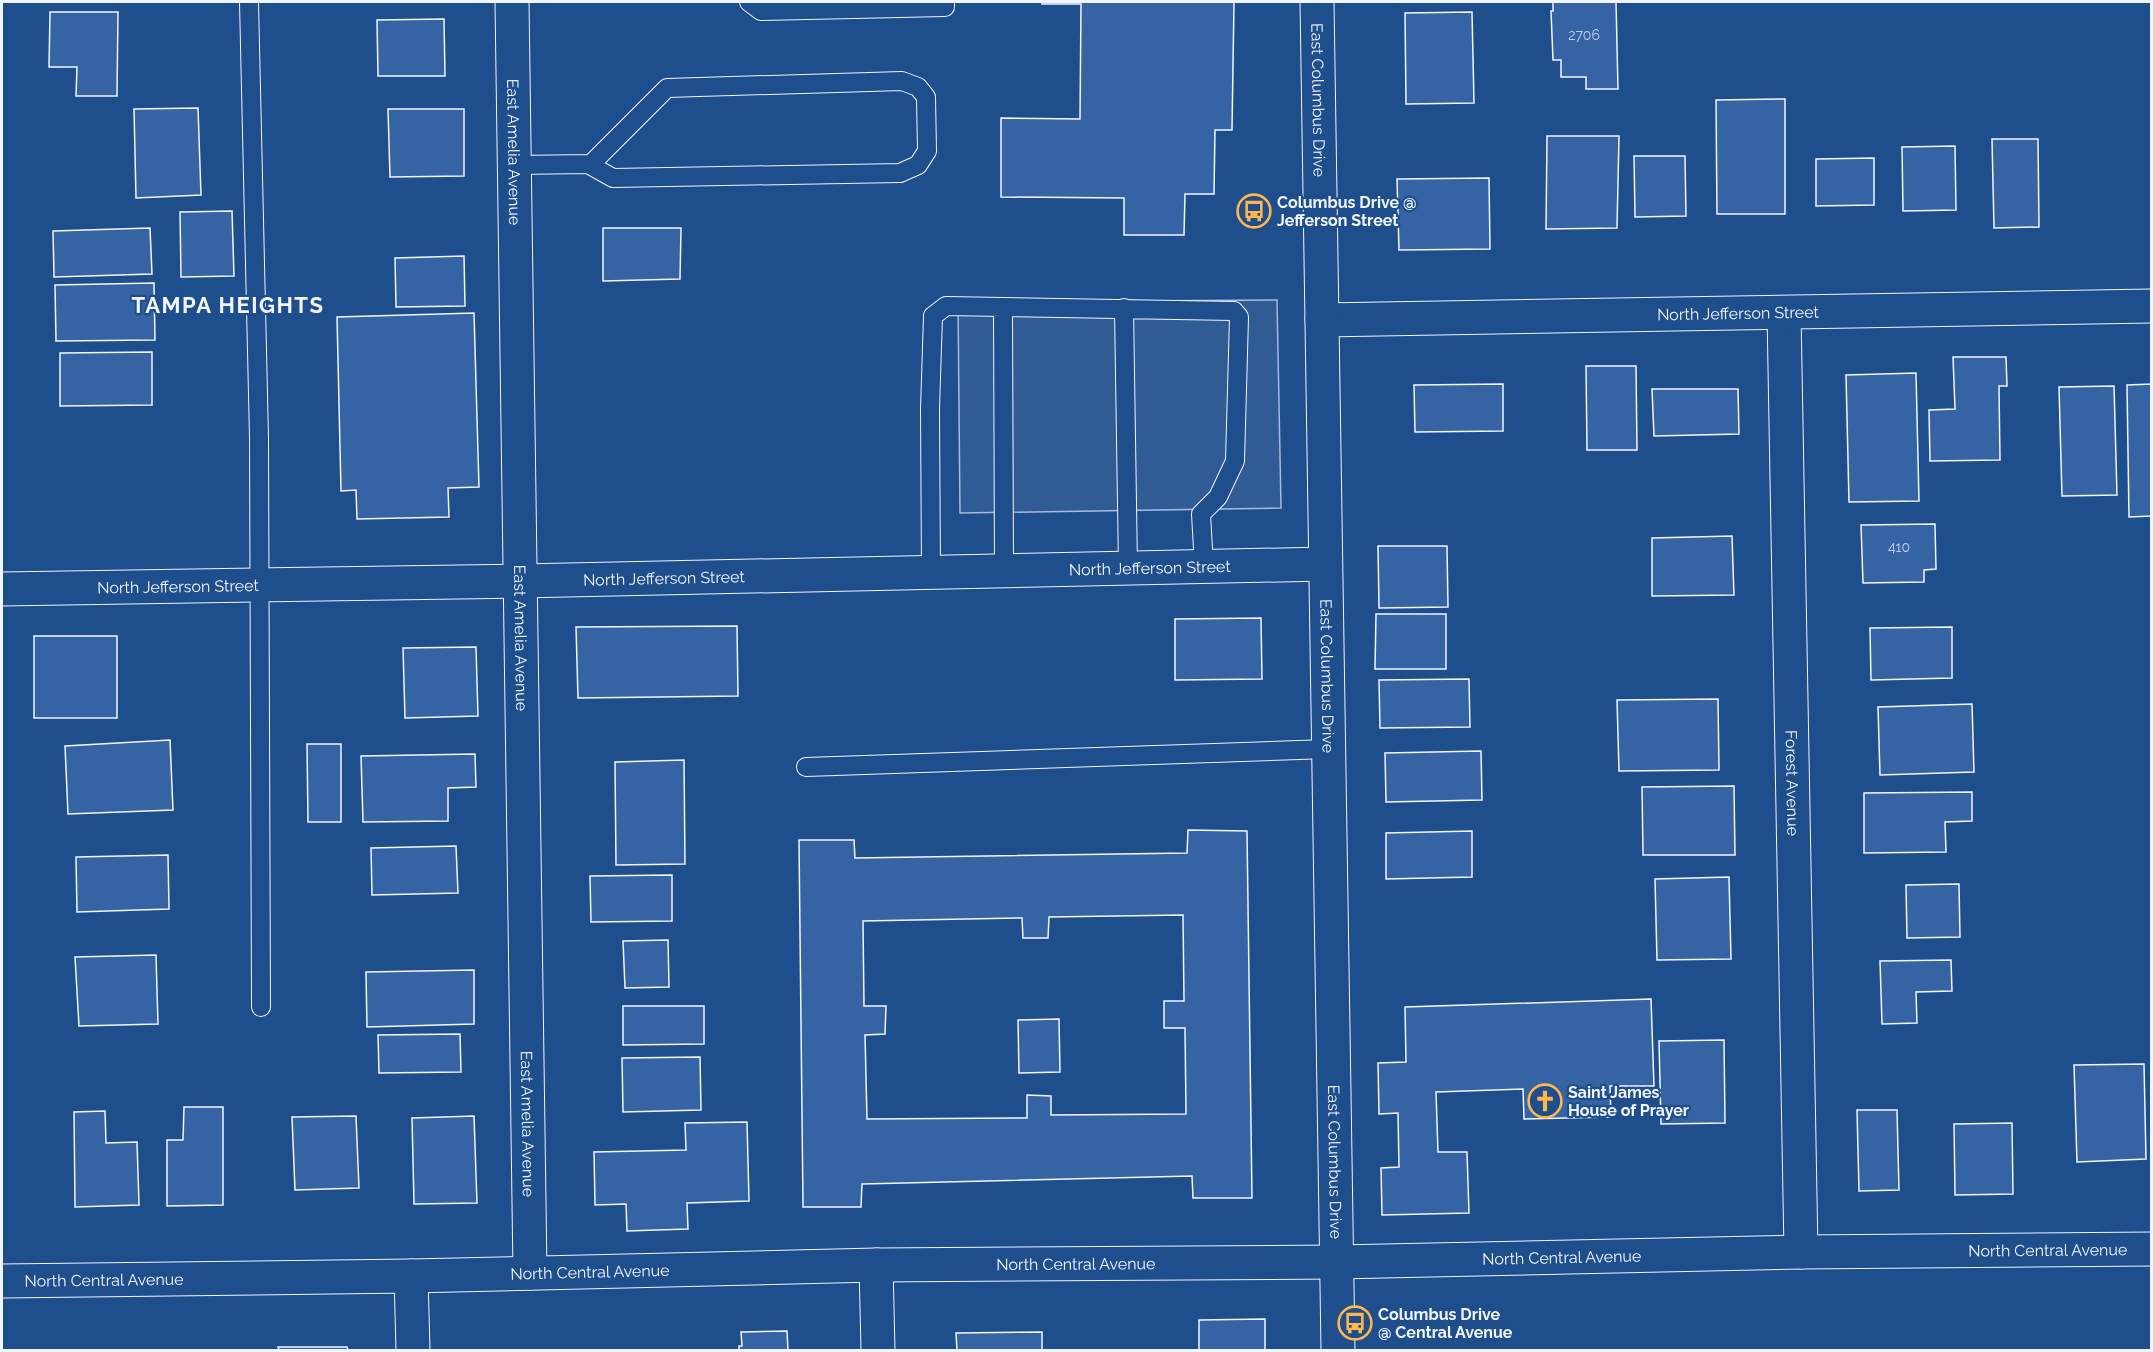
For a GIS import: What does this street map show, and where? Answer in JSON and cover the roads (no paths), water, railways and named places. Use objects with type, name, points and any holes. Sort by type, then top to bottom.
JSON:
[{"type":"street","name":"East Amelia Avenue","points":[[512,2],[530,1273]]},
{"type":"street","name":"East Columbus Drive","points":[[1317,2],[1338,1350]]},
{"type":"street","name":"North Jefferson Street","points":[[1322,320],[2151,306]]},
{"type":"street","name":"Forest Avenue","points":[[1784,313],[1802,1252]]},
{"type":"street","name":"North Jefferson Street","points":[[2,589],[521,581],[1325,564]]},
{"type":"street","name":"North Central Avenue","points":[[2,1281],[411,1276],[876,1265],[1337,1262],[1802,1252],[2151,1249]]},
{"type":"street","points":[[876,1265],[878,1350]]},
{"type":"street","points":[[411,1276],[413,1350]]},
{"type":"lane","points":[[249,2],[255,204],[261,1007]]},
{"type":"lane","points":[[749,2],[761,11],[945,7],[945,2]]},
{"type":"lane","points":[[515,165],[591,164],[613,178],[900,173],[918,165],[927,151],[926,98],[918,87],[902,81],[667,88],[591,164]]},
{"type":"lane","points":[[931,572],[930,409],[933,316],[946,306],[1234,311],[1239,317],[1235,461],[1218,498],[1201,514],[1204,566]]},
{"type":"lane","points":[[1003,307],[1004,570]]},
{"type":"lane","points":[[1124,308],[1128,568]]},
{"type":"lane","points":[[806,767],[1328,749]]},
{"type":"place","name":"Columbus Drive @ Jefferson Street","points":[[1254,211]]},
{"type":"place","name":"Saint James House of Prayer","points":[[1545,1101]]},
{"type":"place","name":"Columbus Drive @ Central Avenue","points":[[1355,1323]]},
{"type":"district","name":"TAMPA HEIGHTS","points":[[228,305]]}]
